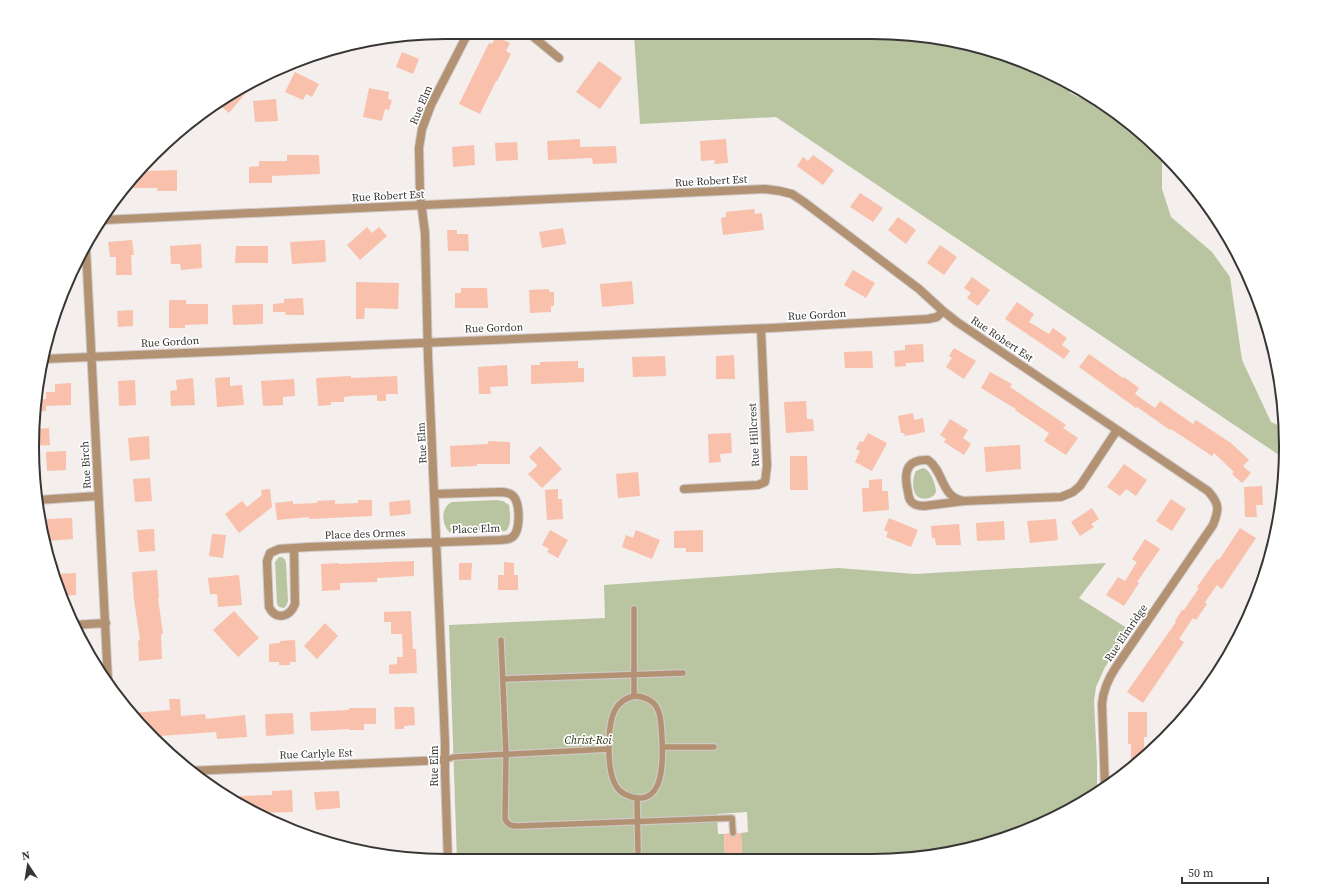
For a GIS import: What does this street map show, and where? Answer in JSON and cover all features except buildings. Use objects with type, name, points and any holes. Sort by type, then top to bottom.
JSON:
[{"type":"street","name":"Rue Elm","points":[[448,854],[445,742],[428,342],[425,233],[421,206],[418,155],[419,139],[431,105],[465,39]]},
{"type":"street","points":[[537,39],[559,58]]},
{"type":"street","name":"Rue Robert Est","points":[[108,220],[757,190],[780,191],[798,198],[821,214],[919,289],[943,312],[1208,491],[1214,497],[1218,505]]},
{"type":"street","name":"Rue Birch","points":[[86,256],[108,673]]},
{"type":"street","name":"Rue Gordon","points":[[49,359],[761,329],[928,319],[936,317],[943,312]]},
{"type":"street","name":"Rue Hillcrest","points":[[684,489],[758,485],[765,482],[767,466],[761,329]]},
{"type":"street","points":[[964,501],[954,498],[949,494],[936,467],[928,460],[917,461],[908,468],[906,474],[908,495],[918,506],[964,501],[1054,498],[1068,496],[1080,486],[1117,430]]},
{"type":"street","name":"Place Elm","points":[[435,494],[504,492],[511,494],[515,498],[518,506],[516,533],[511,538],[437,542]]},
{"type":"street","points":[[42,500],[98,496]]},
{"type":"street","name":"Rue Elmridge","points":[[1105,780],[1102,704],[1106,684],[1213,525],[1218,513],[1218,505]]},
{"type":"street","name":"Place des Ormes","points":[[294,548],[295,604],[292,612],[285,615],[277,615],[269,607],[267,560],[270,553],[276,549],[294,548],[437,542]]},
{"type":"street","points":[[80,624],[106,623]]},
{"type":"street","name":"Rue Carlyle Est","points":[[199,771],[445,760]]},
{"type":"lane","points":[[634,608],[634,696]]},
{"type":"lane","points":[[501,640],[506,754],[505,819],[507,823],[511,826],[732,818],[733,833]]},
{"type":"lane","points":[[503,679],[683,673]]},
{"type":"lane","points":[[634,696],[652,701],[658,708],[662,747],[660,779],[656,788],[650,794],[637,798],[621,792],[614,781],[609,749],[610,729],[615,710],[620,703],[627,698],[634,696]]},
{"type":"lane","points":[[662,747],[714,748]]},
{"type":"lane","points":[[445,760],[454,757],[609,749]]},
{"type":"lane","points":[[637,798],[638,852]]},
{"type":"green space","points":[[634,39],[872,39],[925,42],[977,53],[1027,70],[1052,81],[1069,91],[1070,93],[1098,108],[1120,123],[1163,161],[1162,189],[1171,217],[1212,252],[1230,277],[1242,360],[1271,422],[1278,425],[1279,455],[776,117],[640,124]]},
{"type":"green space","points":[[923,468],[926,469],[931,475],[936,492],[931,497],[923,499],[916,494],[913,480],[916,471]]},
{"type":"green space","points":[[503,501],[509,505],[510,522],[506,531],[452,534],[444,523],[443,518],[445,509],[452,502]]},
{"type":"green space","points":[[279,557],[284,558],[286,563],[288,601],[284,608],[279,607],[277,604],[275,562]]},
{"type":"green space","name":"Christ-Roi","points":[[1106,563],[1079,598],[1130,630],[1105,667],[1096,687],[1094,701],[1097,786],[1052,812],[1027,823],[977,840],[925,851],[872,854],[742,854],[741,833],[748,832],[747,812],[717,814],[718,834],[724,834],[725,854],[457,854],[449,625],[605,618],[604,585],[838,568],[915,574]]}]
